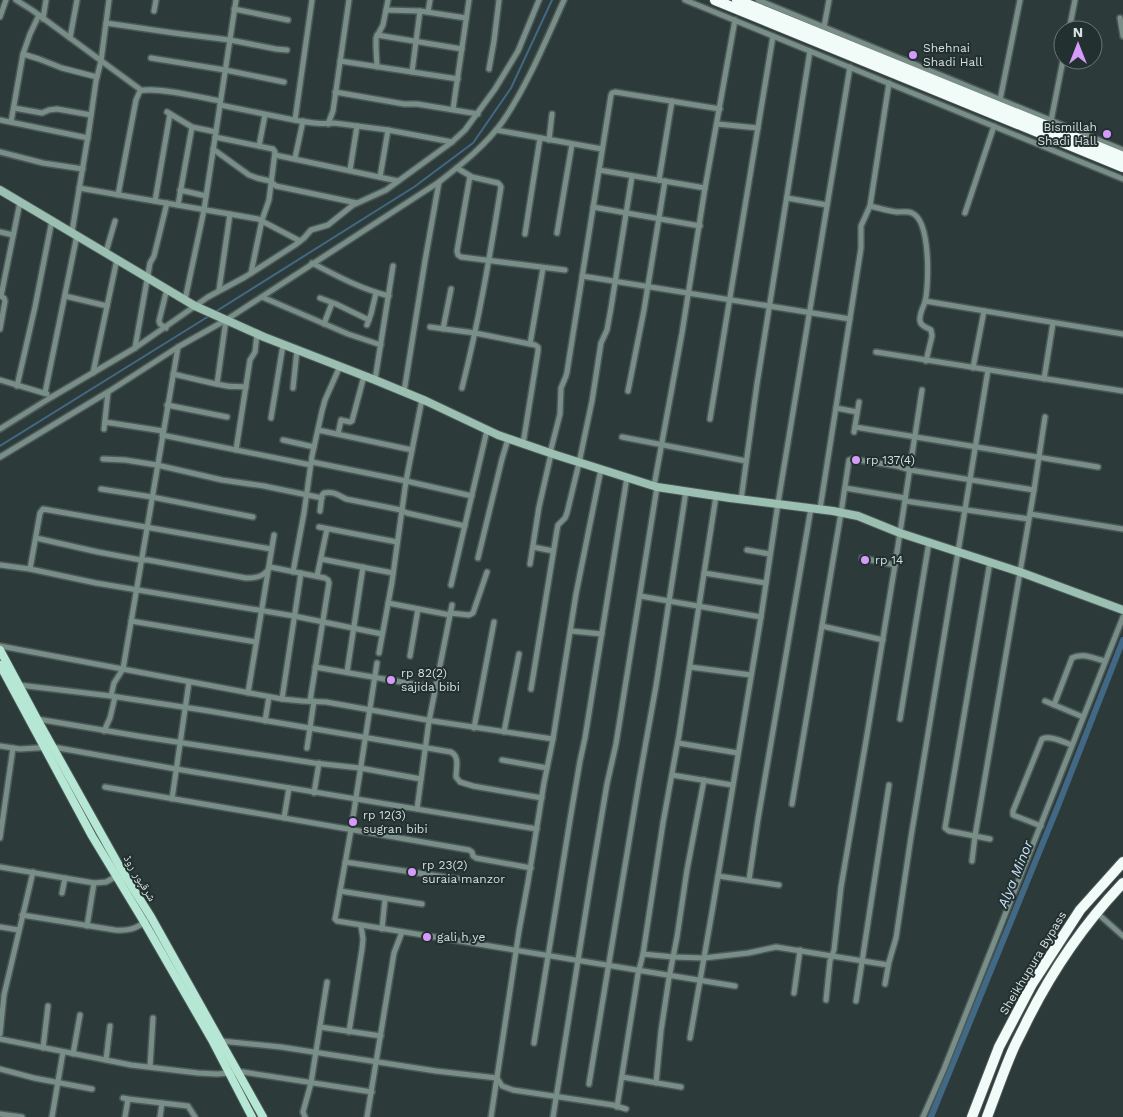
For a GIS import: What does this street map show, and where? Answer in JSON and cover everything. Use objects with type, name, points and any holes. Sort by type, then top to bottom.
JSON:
[{"type":"highway","points":[[715,0],[1123,166]]},
{"type":"highway","points":[[737,0],[1123,157]]},
{"type":"highway","name":"Sheikhupura Bypass","points":[[972,1117],[998,1047],[1032,984],[1080,910],[1123,862]]},
{"type":"highway","name":"Sheikhupura Bypass","points":[[987,1117],[1012,1052],[1041,995],[1058,967],[1097,912],[1123,883]]},
{"type":"main road","name":"شرقپور روڈ","points":[[0,648],[18,685],[122,871],[151,917],[220,1041],[252,1117]]},
{"type":"main road","name":"شرقپور روڈ","points":[[0,665],[92,836],[234,1073],[263,1117]]},
{"type":"street","points":[[0,17],[6,0]]},
{"type":"street","points":[[17,0],[141,90],[167,92],[303,122],[334,123],[388,130],[452,142]]},
{"type":"street","points":[[11,122],[23,54],[41,17],[46,0]]},
{"type":"street","points":[[70,38],[77,0]]},
{"type":"street","points":[[45,393],[65,296],[79,188],[101,61],[109,0]]},
{"type":"street","points":[[154,11],[156,0]]},
{"type":"street","points":[[185,300],[204,210],[236,0]]},
{"type":"street","points":[[295,120],[312,0]]},
{"type":"street","points":[[328,124],[333,111],[348,0]]},
{"type":"street","points":[[377,67],[377,35],[384,25],[388,0]]},
{"type":"street","points":[[428,12],[430,0]]},
{"type":"street","points":[[453,109],[468,0]]},
{"type":"street","points":[[489,69],[500,0]]},
{"type":"street","points":[[1,428],[135,348],[219,290],[252,272],[300,241],[311,230],[328,225],[347,209],[380,193],[452,142],[478,114],[495,89],[518,51],[539,0]]},
{"type":"street","points":[[0,457],[178,347],[226,320],[439,182],[457,168],[478,149],[503,120],[531,72],[564,0]]},
{"type":"street","points":[[685,0],[1123,179]]},
{"type":"street","points":[[758,0],[774,3],[824,27],[1123,150]]},
{"type":"street","points":[[824,27],[828,0]]},
{"type":"street","points":[[1000,100],[1020,0]]},
{"type":"street","points":[[1071,20],[1075,0]]},
{"type":"street","points":[[234,9],[288,20]]},
{"type":"street","points":[[386,10],[420,11],[466,18]]},
{"type":"street","points":[[412,72],[420,11]]},
{"type":"street","points":[[1120,18],[1123,36]]},
{"type":"street","points":[[553,1117],[604,803],[616,744],[662,445],[735,20]]},
{"type":"street","points":[[106,23],[287,50]]},
{"type":"street","points":[[377,35],[462,49]]},
{"type":"street","points":[[710,419],[774,36]]},
{"type":"street","points":[[741,500],[757,384],[810,51]]},
{"type":"street","points":[[23,54],[62,68],[97,77]]},
{"type":"street","points":[[150,58],[284,82]]},
{"type":"street","points":[[340,61],[458,78]]},
{"type":"street","points":[[690,1038],[761,617],[850,67]]},
{"type":"street","points":[[1051,121],[1061,70]]},
{"type":"street","points":[[749,880],[758,820],[836,408],[861,248],[861,226],[870,206],[889,83]]},
{"type":"street","points":[[118,195],[136,100],[141,90]]},
{"type":"street","points":[[335,92],[478,114]]},
{"type":"street","points":[[530,564],[540,501],[560,414],[560,388],[567,372],[610,96],[615,92],[720,109]]},
{"type":"street","points":[[659,180],[672,101]]},
{"type":"street","points":[[14,108],[42,113],[58,109],[91,115]]},
{"type":"street","points":[[155,201],[168,113],[192,127],[273,149],[275,155],[269,200],[262,220],[252,272]]},
{"type":"street","points":[[549,140],[552,114]]},
{"type":"street","points":[[259,146],[265,115]]},
{"type":"street","points":[[0,120],[88,138]]},
{"type":"street","points":[[295,158],[303,122]]},
{"type":"street","points":[[717,124],[758,128]]},
{"type":"street","points":[[350,170],[357,126]]},
{"type":"street","points":[[965,213],[994,126]]},
{"type":"street","points":[[178,205],[192,127]]},
{"type":"street","points":[[380,177],[388,130]]},
{"type":"street","points":[[496,130],[602,149]]},
{"type":"street","points":[[525,234],[540,138]]},
{"type":"street","points":[[557,233],[572,144]]},
{"type":"street","points":[[213,149],[249,175],[272,182],[276,186],[358,203]]},
{"type":"street","points":[[0,152],[43,163],[82,169]]},
{"type":"street","points":[[275,155],[398,181]]},
{"type":"street","points":[[457,168],[478,180],[498,183],[500,186],[489,261],[462,388]]},
{"type":"street","points":[[599,170],[705,188]]},
{"type":"street","points":[[470,176],[457,254],[461,257],[565,270]]},
{"type":"street","points":[[531,689],[558,525],[567,513],[580,463],[601,343],[608,323],[632,176]]},
{"type":"street","points":[[628,391],[665,181]]},
{"type":"street","points":[[404,392],[439,182]]},
{"type":"street","points":[[79,188],[262,220],[300,241]]},
{"type":"street","points":[[0,190],[197,306],[256,334],[422,399],[508,439],[550,454],[656,486],[858,516],[900,533],[1020,572],[1123,610]]},
{"type":"street","points":[[180,190],[206,196]]},
{"type":"street","points":[[787,198],[827,205]]},
{"type":"street","points":[[0,329],[6,302],[0,296],[20,202]]},
{"type":"street","points":[[135,348],[150,263],[154,256],[166,203]]},
{"type":"street","points":[[870,206],[896,212],[912,213],[918,218],[924,231],[928,255],[925,302],[920,322],[931,330],[932,336],[926,361]]},
{"type":"street","points":[[593,207],[700,226]]},
{"type":"street","points":[[219,290],[230,214]]},
{"type":"street","points":[[17,386],[52,220]]},
{"type":"street","points":[[106,252],[115,221]]},
{"type":"street","points":[[0,232],[13,235]]},
{"type":"street","points":[[93,373],[117,259]]},
{"type":"street","points":[[0,263],[7,266]]},
{"type":"street","points":[[312,263],[353,284],[389,296]]},
{"type":"street","points":[[375,380],[393,266]]},
{"type":"street","points":[[530,344],[543,268]]},
{"type":"street","points":[[582,276],[850,319]]},
{"type":"street","points":[[166,328],[159,321],[167,289]]},
{"type":"street","points":[[443,329],[451,289]]},
{"type":"street","points":[[320,298],[368,322],[376,293]]},
{"type":"street","points":[[65,296],[107,306]]},
{"type":"street","points":[[262,296],[348,334],[381,345]]},
{"type":"street","points":[[925,302],[1123,334]]},
{"type":"street","points":[[324,324],[332,303]]},
{"type":"street","points":[[974,368],[984,311]]},
{"type":"street","points":[[217,384],[226,320]]},
{"type":"street","points":[[1044,379],[1053,323]]},
{"type":"street","points":[[430,327],[475,333],[537,346],[538,350],[523,444]]},
{"type":"street","points":[[236,450],[250,360],[255,352],[256,334]]},
{"type":"street","points":[[271,418],[283,345]]},
{"type":"street","points":[[104,731],[110,718],[114,683],[123,669],[178,347]]},
{"type":"street","points":[[293,388],[297,350]]},
{"type":"street","points":[[876,352],[1123,391]]},
{"type":"street","points":[[292,572],[307,496],[314,447],[325,400],[340,366]]},
{"type":"street","points":[[885,984],[888,965],[896,938],[988,370]]},
{"type":"street","points":[[172,374],[217,384],[246,387]]},
{"type":"street","points":[[338,434],[341,420],[352,421],[364,376]]},
{"type":"street","points":[[0,380],[45,393],[50,398]]},
{"type":"street","points":[[826,1000],[841,887],[895,566],[922,390]]},
{"type":"street","points":[[104,429],[108,392]]},
{"type":"street","points":[[379,653],[393,573],[401,510],[422,399]]},
{"type":"street","points":[[859,402],[854,430],[915,436],[1098,467]]},
{"type":"street","points":[[167,405],[228,417]]},
{"type":"street","points":[[836,408],[857,412]]},
{"type":"street","points":[[972,861],[1045,418]]},
{"type":"street","points":[[105,422],[236,450],[406,481],[472,496]]},
{"type":"street","points":[[318,430],[412,450]]},
{"type":"street","points":[[451,585],[487,430]]},
{"type":"street","points":[[622,437],[746,461]]},
{"type":"street","points":[[478,558],[508,439]]},
{"type":"street","points":[[283,440],[314,447]]},
{"type":"street","points":[[103,459],[157,465],[222,480],[264,486],[322,498]]},
{"type":"street","points":[[792,804],[850,459],[1034,490]]},
{"type":"street","points":[[491,1117],[516,950],[579,576],[601,469]]},
{"type":"street","points":[[534,1043],[627,477]]},
{"type":"street","points":[[845,488],[965,510],[1123,529]]},
{"type":"street","points":[[101,489],[253,517]]},
{"type":"street","points":[[589,1084],[656,686],[686,491]]},
{"type":"street","points":[[320,511],[324,493],[335,493],[346,499],[465,526]]},
{"type":"street","points":[[617,1106],[678,743],[716,496]]},
{"type":"street","points":[[30,569],[40,513],[43,510],[271,549]]},
{"type":"street","points":[[319,527],[397,542]]},
{"type":"street","points":[[317,576],[327,529]]},
{"type":"street","points":[[248,693],[274,535]]},
{"type":"street","points":[[36,538],[141,560],[246,578],[265,574],[270,567]]},
{"type":"street","points":[[900,719],[929,542]]},
{"type":"street","points":[[533,547],[553,551]]},
{"type":"street","points":[[747,550],[770,554]]},
{"type":"street","points":[[862,558],[895,566]]},
{"type":"street","points":[[321,559],[393,573]]},
{"type":"street","points":[[990,562],[945,828],[990,839]]},
{"type":"street","points":[[0,565],[294,616],[382,634]]},
{"type":"street","points":[[270,567],[326,578],[329,582],[316,667],[307,748]]},
{"type":"street","points":[[347,672],[363,567]]},
{"type":"street","points":[[388,603],[450,614],[470,615],[473,613],[486,572]]},
{"type":"street","points":[[282,699],[301,573]]},
{"type":"street","points":[[704,573],[766,583]]},
{"type":"street","points":[[640,596],[761,617]]},
{"type":"street","points":[[417,809],[429,721],[452,605]]},
{"type":"street","points":[[410,656],[418,609]]},
{"type":"street","points":[[923,1117],[944,1069],[1123,617]]},
{"type":"street","points":[[131,621],[256,642]]},
{"type":"street","points":[[474,728],[494,622]]},
{"type":"street","points":[[822,626],[882,640]]},
{"type":"street","points":[[571,631],[602,634]]},
{"type":"street","points":[[0,648],[269,697],[294,701],[326,702],[429,721],[553,739]]},
{"type":"street","points":[[504,732],[519,654]]},
{"type":"street","points":[[1054,705],[1072,658],[1081,655],[1105,662]]},
{"type":"street","points":[[377,663],[336,920],[361,926],[735,986]]},
{"type":"street","points":[[316,667],[436,688]]},
{"type":"street","points":[[690,667],[751,675]]},
{"type":"street","points":[[172,799],[189,682]]},
{"type":"street","points":[[18,685],[185,708],[454,754],[457,762],[456,778],[460,782],[482,788],[542,798]]},
{"type":"street","points":[[264,721],[269,697]]},
{"type":"street","points":[[1045,701],[1083,717]]},
{"type":"street","points":[[37,719],[180,743],[360,768],[421,779]]},
{"type":"street","points":[[1040,826],[1013,815],[1013,811],[1042,739],[1049,738],[1072,745]]},
{"type":"street","points":[[678,743],[738,753]]},
{"type":"street","points":[[0,746],[13,748],[53,747],[537,829]]},
{"type":"street","points":[[0,838],[13,748]]},
{"type":"street","points":[[502,760],[547,768]]},
{"type":"street","points":[[314,792],[319,763]]},
{"type":"street","points":[[672,775],[732,785]]},
{"type":"street","points":[[656,1083],[669,975],[704,780]]},
{"type":"street","points":[[856,1001],[889,785]]},
{"type":"street","points":[[105,787],[469,850],[476,858],[531,868]]},
{"type":"street","points":[[284,818],[289,788]]},
{"type":"street","points":[[345,862],[458,879]]},
{"type":"street","points":[[0,867],[94,883],[106,882],[117,876]]},
{"type":"street","points":[[0,1034],[2,995],[33,872]]},
{"type":"street","points":[[718,876],[779,885]]},
{"type":"street","points":[[62,893],[66,878]]},
{"type":"street","points":[[87,926],[94,883]]},
{"type":"street","points":[[340,891],[422,904]]},
{"type":"street","points":[[382,929],[385,898]]},
{"type":"street","points":[[1097,912],[1123,936]]},
{"type":"street","points":[[22,915],[115,930],[133,929],[151,917]]},
{"type":"street","points":[[349,1032],[362,949],[361,926]]},
{"type":"street","points":[[0,928],[19,930]]},
{"type":"street","points":[[367,1117],[394,954],[402,932]]},
{"type":"street","points":[[643,954],[704,958],[748,953],[776,947],[888,965]]},
{"type":"street","points":[[794,993],[800,950]]},
{"type":"street","points":[[304,1117],[303,1112],[310,1083],[327,982]]},
{"type":"street","points":[[43,1048],[48,1006]]},
{"type":"street","points":[[73,1054],[80,1015]]},
{"type":"street","points":[[150,1067],[153,1018]]},
{"type":"street","points":[[106,1060],[110,1026]]},
{"type":"street","points":[[320,1027],[380,1036]]},
{"type":"street","points":[[0,1039],[150,1067],[198,1073],[243,1072],[372,1092]]},
{"type":"street","points":[[220,1041],[281,1047],[376,1063],[497,1078]]},
{"type":"street","points":[[52,1117],[63,1052]]},
{"type":"street","points":[[0,1069],[92,1089]]},
{"type":"street","points":[[622,1077],[681,1088]]},
{"type":"street","points":[[497,1078],[502,1086],[509,1089],[626,1109]]},
{"type":"street","points":[[126,1117],[125,1098],[188,1106],[195,1117]]},
{"type":"street","points":[[160,1117],[162,1103]]},
{"type":"street","points":[[0,1114],[22,1117]]},
{"type":"waterway","points":[[215,312],[414,187],[473,143],[511,88],[552,0]]},
{"type":"waterway","points":[[0,446],[209,316]]},
{"type":"waterway","name":"Alya Minor","points":[[931,1117],[1058,806],[1123,640]]},
{"type":"place","name":"Shehnai Shadi Hall","points":[[913,55]]},
{"type":"place","name":"Bismillah Shadi Hall","points":[[1107,134]]},
{"type":"place","name":"rp 137(4)","points":[[856,460]]},
{"type":"place","name":"rp 14","points":[[865,560]]},
{"type":"place","name":"rp 82(2) sajida bibi","points":[[391,680]]},
{"type":"place","name":"rp 12(3) sugran bibi","points":[[353,822]]},
{"type":"place","name":"rp 23(2) suraia manzor","points":[[412,872]]},
{"type":"place","name":"gali h ye","points":[[427,937]]}]
